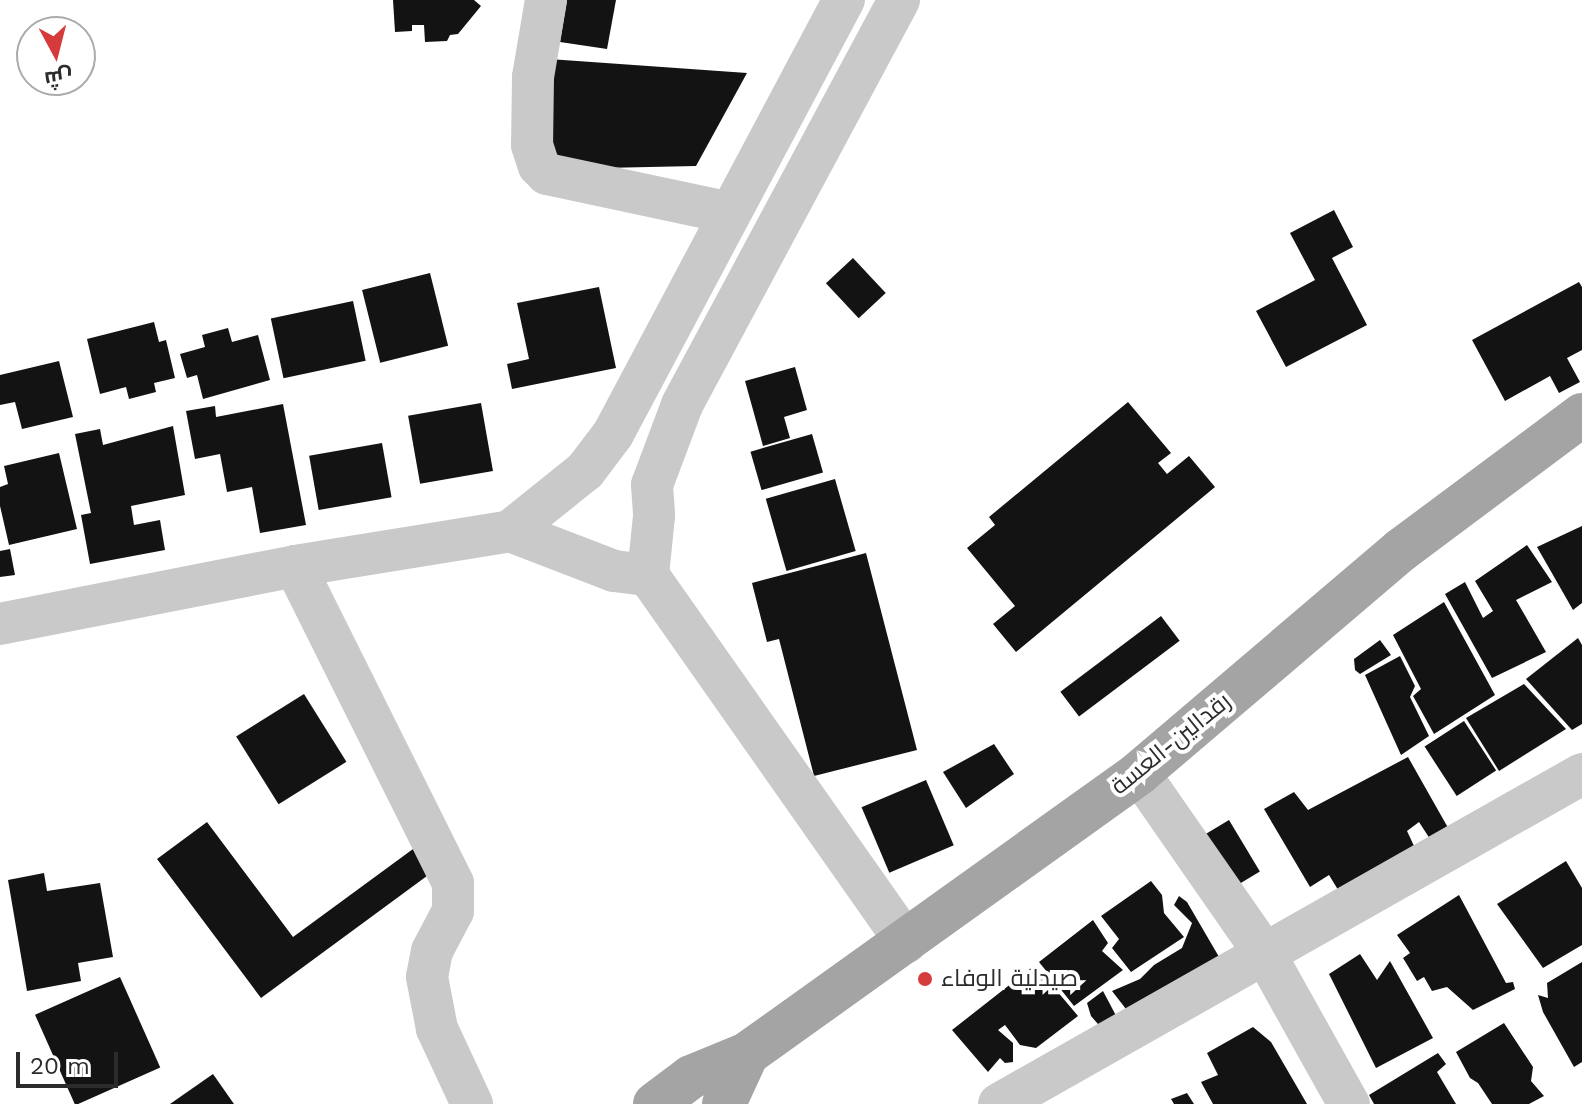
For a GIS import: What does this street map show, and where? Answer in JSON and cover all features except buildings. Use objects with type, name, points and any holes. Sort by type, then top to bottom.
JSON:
[{"type":"main road","name":"رقدالين-العسة","points":[[655,1104],[701,1090],[1139,773],[1401,550],[1582,415]]},
{"type":"main road","points":[[724,1104],[747,1054]]},
{"type":"street","points":[[546,0],[533,77],[532,145],[539,166],[547,174],[730,213]]},
{"type":"street","points":[[0,624],[295,566],[510,531],[585,471],[605,445],[713,253],[730,213],[844,0]]},
{"type":"street","points":[[899,0],[682,405],[652,485],[654,516],[648,575],[906,942]]},
{"type":"street","points":[[605,445],[657,472]]},
{"type":"street","points":[[510,531],[614,571],[648,575]]},
{"type":"street","points":[[295,566],[453,883],[453,911],[432,951],[427,977],[437,1029],[472,1104]]},
{"type":"street","points":[[1139,773],[1265,954],[1349,1104]]},
{"type":"street","points":[[999,1104],[1582,774]]},
{"type":"place","name":"صيدلية الوفاء","points":[[925,979]]}]
